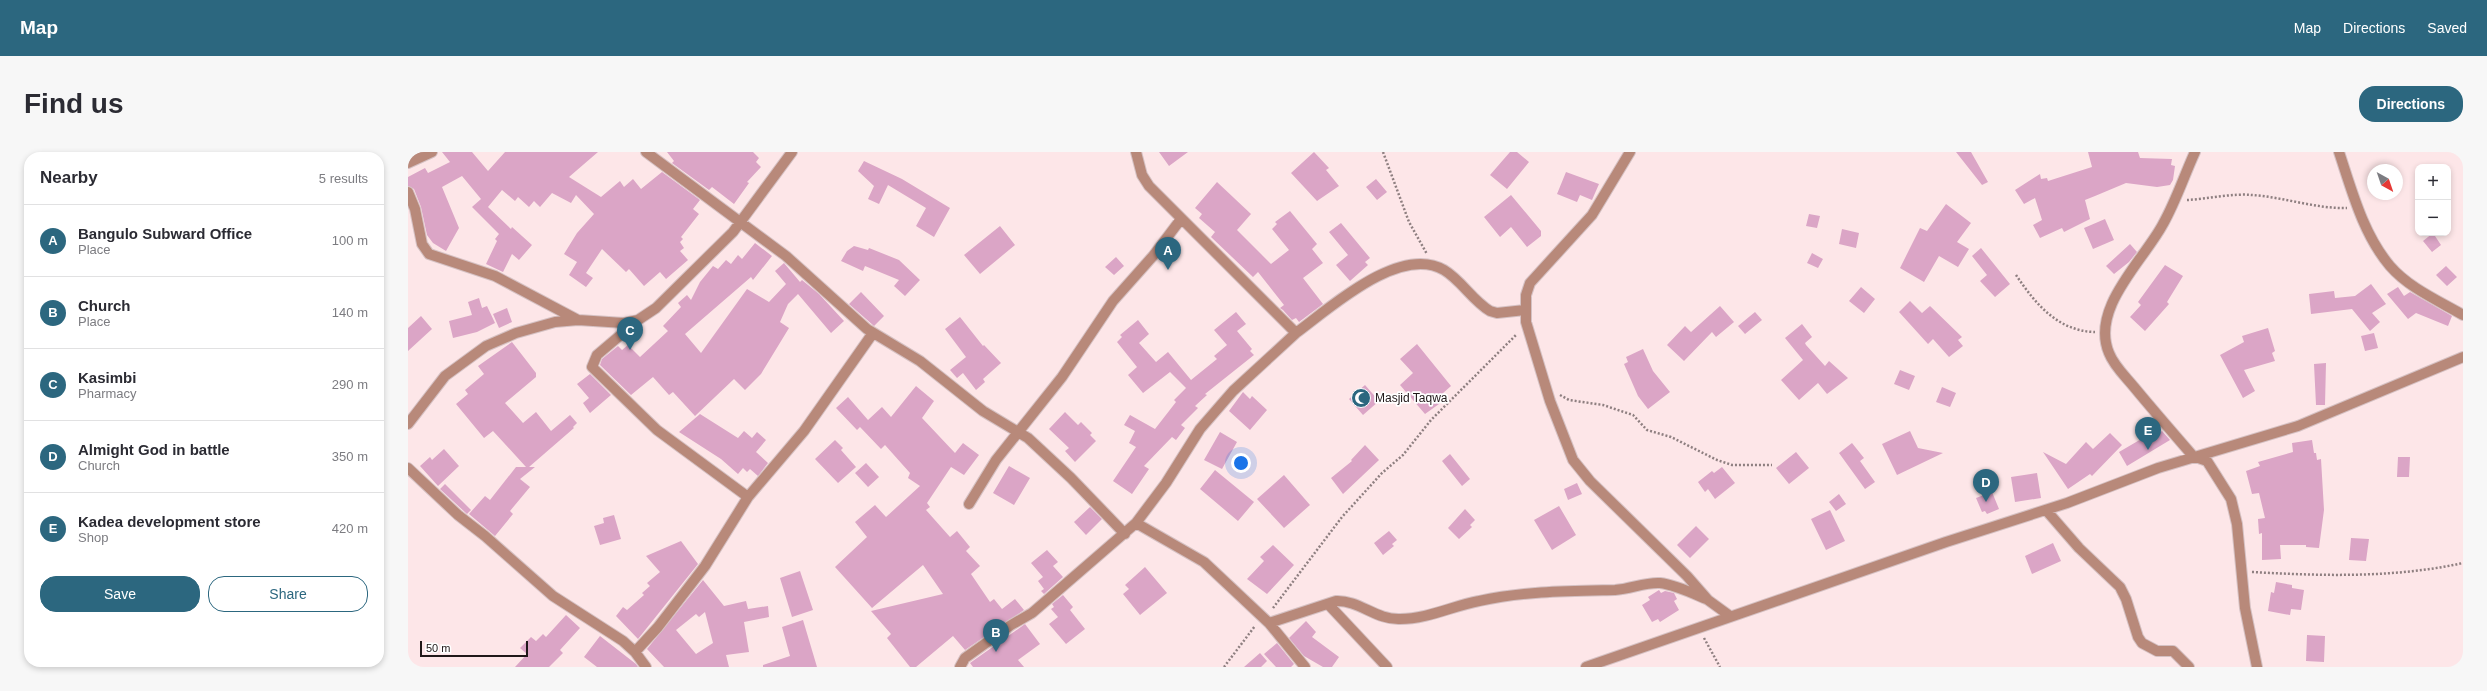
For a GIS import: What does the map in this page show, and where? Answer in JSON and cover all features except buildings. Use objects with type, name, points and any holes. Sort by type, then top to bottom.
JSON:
[{"type":"street","points":[[408,162],[432,152]]},
{"type":"street","points":[[646,152],[707,199],[741,222],[786,256],[873,333],[920,361],[983,410],[1018,430],[1071,478],[1125,534]]},
{"type":"street","points":[[748,498],[657,430],[592,366],[597,355],[638,320],[656,308],[722,245],[741,222],[792,152]]},
{"type":"street","points":[[1136,152],[1142,175],[1149,186],[1296,333]]},
{"type":"street","points":[[1630,152],[1592,215],[1530,284],[1525,310],[1526,322],[1550,401],[1572,460],[1590,481],[1688,576],[1708,600]]},
{"type":"street","points":[[2195,152],[2175,200],[2154,241],[2130,271],[2119,291],[2104,328],[2105,343],[2114,363],[2193,456],[2207,461],[2231,498],[2237,524],[2240,572],[2245,608],[2257,667]]},
{"type":"street","points":[[2339,152],[2357,208],[2390,266],[2413,286],[2463,315]]},
{"type":"street","points":[[408,192],[415,209],[422,244],[430,254],[495,276],[578,320]]},
{"type":"street","points":[[969,504],[1018,430],[1062,377],[1113,301],[1153,256],[1181,219]]},
{"type":"street","points":[[960,667],[965,658],[1011,625],[1032,613],[1125,534],[1136,523],[1166,483],[1200,429],[1233,391],[1296,333],[1339,301],[1376,278],[1408,265],[1433,265],[1445,271],[1490,311],[1497,313],[1525,310]]},
{"type":"street","points":[[408,424],[445,376],[486,346],[555,322],[578,320],[624,323],[638,320]]},
{"type":"street","points":[[635,652],[658,627],[705,566],[748,498],[804,431],[873,333]]},
{"type":"street","points":[[1586,667],[1730,616],[2046,510],[2193,456],[2298,426],[2463,357]]},
{"type":"street","points":[[408,468],[458,515],[486,536],[553,596],[610,631],[635,652],[646,667]]},
{"type":"street","points":[[2046,510],[2079,548],[2120,587],[2126,599],[2138,637],[2142,643],[2157,651],[2172,651],[2189,667]]},
{"type":"street","points":[[1136,523],[1204,562],[1266,620],[1305,667]]},
{"type":"street","points":[[1266,620],[1328,604],[1346,601],[1378,616],[1398,619],[1426,617],[1477,601],[1512,594],[1549,591],[1617,590],[1650,583],[1675,586],[1708,600],[1730,616]]},
{"type":"street","points":[[1328,604],[1387,667]]},
{"type":"path","points":[[1382,152],[1409,222],[1433,265]]},
{"type":"path","points":[[2175,200],[2250,194],[2302,201],[2334,208],[2357,208]]},
{"type":"path","points":[[2016,274],[2039,306],[2053,319],[2071,328],[2087,332],[2104,328]]},
{"type":"path","points":[[1224,667],[1266,620],[1299,571],[1342,517],[1382,473],[1403,455],[1431,420],[1510,343],[1526,322]]},
{"type":"path","points":[[1556,392],[1569,400],[1603,405],[1633,415],[1647,430],[1671,437],[1717,460],[1732,465],[1772,465]]},
{"type":"path","points":[[2240,572],[2353,575],[2443,568],[2463,563]]},
{"type":"path","points":[[1707,624],[1704,637],[1720,667]]},
{"type":"place","name":"Bangulo Subward Office","points":[[1168,270]]},
{"type":"place","name":"Kasimbi","points":[[630,350]]},
{"type":"place","name":"Masjid Taqwa","points":[[1361,398]]},
{"type":"place","name":"Kadea development store","points":[[2148,450]]},
{"type":"place","name":"Almight God in battle","points":[[1986,502]]},
{"type":"place","name":"Church","points":[[996,652]]}]
